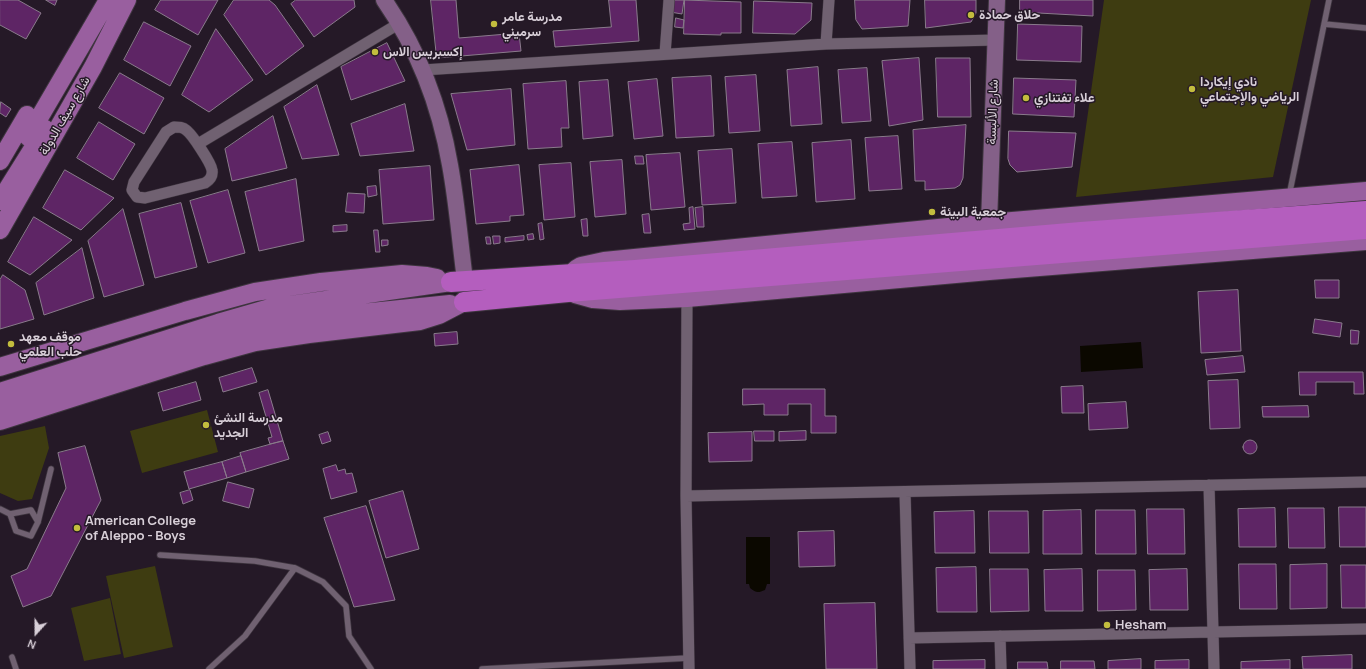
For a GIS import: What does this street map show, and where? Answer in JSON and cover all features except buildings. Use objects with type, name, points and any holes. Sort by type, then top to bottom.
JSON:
[{"type":"highway","points":[[464,302],[634,270],[1081,232],[1366,211]]},
{"type":"highway","points":[[458,281],[567,283],[1366,229]]},
{"type":"main road","points":[[0,201],[12,163],[68,48],[104,0]]},
{"type":"main road","points":[[0,184],[108,0]]},
{"type":"main road","points":[[12,163],[126,0]]},
{"type":"main road","name":"شارع سيف الدولة","points":[[0,230],[93,68],[126,0]]},
{"type":"main road","points":[[1366,191],[988,223],[604,261],[581,266],[567,283],[593,299],[620,301],[687,298],[989,270],[1366,241]]},
{"type":"main road","points":[[0,367],[186,311],[255,292],[321,282],[402,274],[458,281]]},
{"type":"main road","points":[[0,392],[270,308],[458,281]]},
{"type":"main road","points":[[0,407],[217,339],[269,325],[322,317],[464,302]]},
{"type":"main road","points":[[0,421],[204,356],[255,342],[420,321],[439,315],[464,302]]},
{"type":"street","points":[[384,0],[400,23],[422,70],[439,117],[450,166],[458,281]]},
{"type":"street","points":[[665,54],[669,0]]},
{"type":"street","points":[[826,44],[829,0]]},
{"type":"street","name":"شارع الألبسة","points":[[988,223],[998,0]]},
{"type":"street","points":[[198,144],[400,23]]},
{"type":"street","points":[[422,70],[826,44],[996,40]]},
{"type":"street","points":[[170,128],[184,128],[198,144],[211,167],[212,176],[208,182],[145,198],[137,197],[134,194],[132,190],[134,182],[170,128]]},
{"type":"street","points":[[687,298],[686,496],[689,664]]},
{"type":"street","points":[[686,496],[1366,482]]},
{"type":"street","points":[[1209,485],[1214,669]]},
{"type":"street","points":[[905,492],[910,669]]},
{"type":"street","points":[[909,638],[1366,629]]},
{"type":"street","points":[[1000,636],[1001,669]]},
{"type":"lane","points":[[1289,197],[1329,0]]},
{"type":"lane","points":[[1324,24],[1366,28]]},
{"type":"lane","points":[[10,514],[16,531],[31,536],[38,522],[51,470]]},
{"type":"lane","points":[[0,509],[10,514],[31,510],[38,522]]},
{"type":"lane","points":[[160,555],[255,561],[295,568],[323,582],[346,606],[349,636],[371,669]]},
{"type":"lane","points":[[208,669],[245,636],[295,568]]},
{"type":"lane","points":[[12,657],[16,669]]},
{"type":"lane","points":[[482,669],[689,664]]},
{"type":"shaded area","name":"نادي إيكاردا الرياضي والإجتماعي","points":[[1104,0],[1311,0],[1273,177],[1076,197]]},
{"type":"shaded area","points":[[1141,342],[1143,368],[1081,372],[1080,346]]},
{"type":"shaded area","points":[[207,410],[218,452],[142,473],[130,431]]},
{"type":"shaded area","points":[[45,426],[49,448],[32,499],[18,501],[0,493],[0,436]]},
{"type":"shaded area","points":[[746,537],[770,537],[770,584],[767,584],[765,590],[761,592],[754,591],[750,588],[749,584],[746,584]]},
{"type":"shaded area","points":[[155,566],[173,647],[124,658],[106,576]]},
{"type":"shaded area","points":[[110,598],[121,654],[84,661],[71,608]]},
{"type":"place","name":"حلاق حمادة","points":[[971,15]]},
{"type":"place","name":"مدرسة عامر سرميني","points":[[494,24]]},
{"type":"place","name":"إكسبريس الاس","points":[[375,52]]},
{"type":"place","name":"نادي إيكاردا الرياضي والإجتماعي","points":[[1192,89]]},
{"type":"place","name":"علاء تفتنازي","points":[[1026,98]]},
{"type":"place","name":"جمعية البيئة","points":[[932,212]]},
{"type":"place","name":"موقف معهد حلب العلمي","points":[[11,344]]},
{"type":"place","name":"مدرسة النشئ الجديد","points":[[206,425]]},
{"type":"place","name":"American College of Aleppo - Boys","points":[[77,528]]},
{"type":"place","name":"Hesham","points":[[1107,625]]}]
